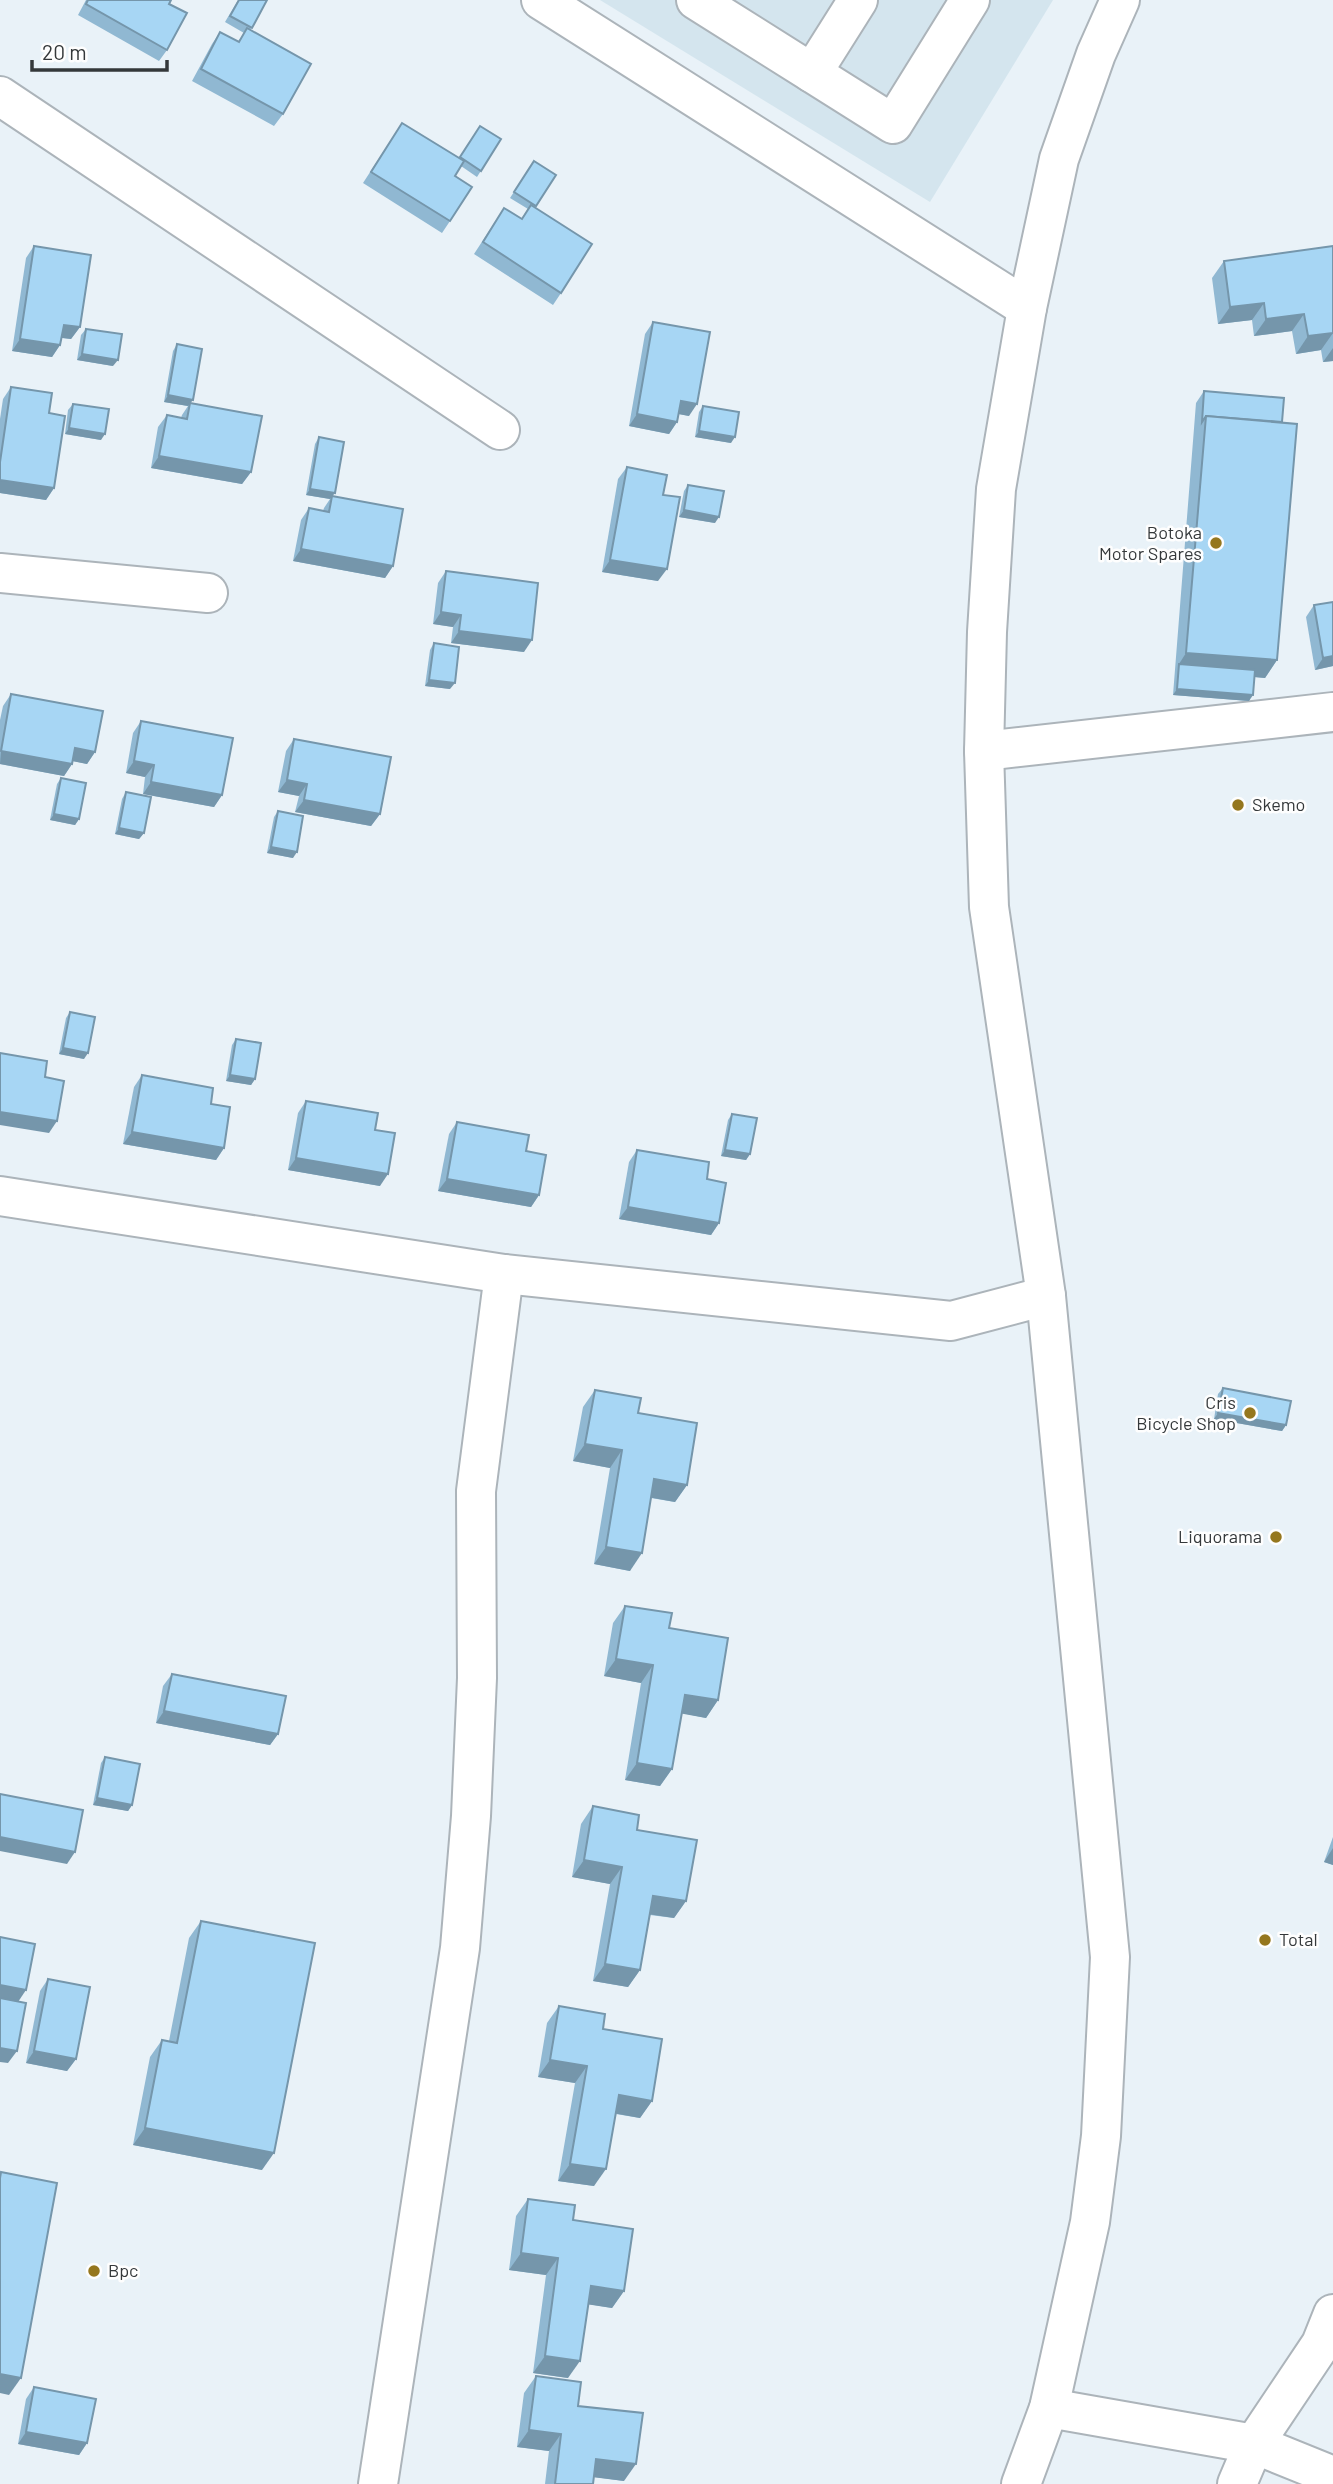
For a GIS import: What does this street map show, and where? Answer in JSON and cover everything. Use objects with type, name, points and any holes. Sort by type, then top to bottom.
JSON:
[{"type":"street","points":[[541,0],[1027,307]]},
{"type":"street","points":[[696,0],[893,124],[970,0]]},
{"type":"street","points":[[812,73],[858,0]]},
{"type":"street","points":[[1021,2484],[1049,2408],[1092,2210],[1103,2109],[1110,1956],[1046,1296],[989,907],[984,751],[996,489],[1027,307],[1059,159],[1096,54],[1120,0]]},
{"type":"street","points":[[0,96],[500,430]]},
{"type":"street","points":[[0,573],[208,593]]},
{"type":"street","points":[[984,751],[1333,712]]},
{"type":"street","points":[[0,1196],[504,1274],[951,1321],[1046,1296]]},
{"type":"street","points":[[378,2484],[460,1948],[471,1816],[477,1678],[476,1492],[504,1274]]},
{"type":"street","points":[[1237,2484],[1254,2444],[1321,2344],[1333,2314]]},
{"type":"street","points":[[1049,2408],[1254,2444],[1333,2476]]},
{"type":"shaded area","points":[[600,0],[1053,0],[930,202]]},
{"type":"building","points":[[88,0],[171,0],[169,4],[187,13],[167,50],[86,4]]},
{"type":"building","points":[[239,0],[267,0],[252,28],[230,16]]},
{"type":"building","points":[[247,28],[311,64],[283,114],[201,69],[220,32],[239,42]]},
{"type":"building","points":[[402,123],[464,161],[455,176],[472,187],[450,221],[371,172]]},
{"type":"building","points":[[480,126],[501,139],[481,171],[460,157]]},
{"type":"building","points":[[534,161],[556,175],[536,206],[514,192]]},
{"type":"building","points":[[531,205],[592,244],[561,293],[483,242],[504,208],[522,219]]},
{"type":"building","points":[[34,246],[91,255],[80,327],[64,325],[60,345],[20,339]]},
{"type":"building","points":[[1333,246],[1333,333],[1308,336],[1304,314],[1266,319],[1264,303],[1230,307],[1224,261]]},
{"type":"building","points":[[653,322],[710,332],[697,404],[681,401],[677,422],[637,414]]},
{"type":"building","points":[[86,329],[122,334],[118,360],[82,354]]},
{"type":"building","points":[[177,344],[202,349],[193,400],[168,395]]},
{"type":"building","points":[[11,387],[52,393],[49,413],[65,416],[54,488],[0,480],[0,462]]},
{"type":"building","points":[[1204,391],[1284,398],[1282,422],[1206,416],[1202,422]]},
{"type":"building","points":[[190,403],[262,416],[251,472],[159,456],[167,415],[187,419]]},
{"type":"building","points":[[73,404],[109,409],[105,434],[69,428]]},
{"type":"building","points":[[703,406],[739,412],[735,437],[699,431]]},
{"type":"building","points":[[1206,416],[1297,424],[1277,660],[1186,653]]},
{"type":"building","points":[[319,437],[344,442],[335,493],[310,489]]},
{"type":"building","points":[[627,467],[667,475],[663,495],[680,497],[667,569],[610,560]]},
{"type":"building","points":[[688,485],[724,491],[719,517],[684,510]]},
{"type":"building","points":[[332,496],[403,509],[393,566],[301,549],[309,508],[329,512]]},
{"type":"building","points":[[446,571],[538,583],[532,640],[459,631],[461,615],[441,612]]},
{"type":"building","points":[[1333,602],[1333,656],[1323,658],[1314,605]]},
{"type":"building","points":[[434,643],[459,647],[455,683],[429,680]]},
{"type":"building","points":[[1179,664],[1255,670],[1253,695],[1177,689]]},
{"type":"building","points":[[11,694],[103,711],[95,752],[75,748],[72,764],[1,751]]},
{"type":"building","points":[[141,721],[233,738],[222,795],[151,782],[154,765],[134,761]]},
{"type":"building","points":[[294,739],[391,757],[380,814],[304,800],[307,784],[287,780]]},
{"type":"building","points":[[61,778],[86,783],[79,819],[54,814]]},
{"type":"building","points":[[126,792],[151,797],[144,833],[119,828]]},
{"type":"building","points":[[278,811],[303,816],[297,852],[271,847]]},
{"type":"building","points":[[70,1012],[95,1017],[88,1053],[63,1048]]},
{"type":"building","points":[[236,1039],[261,1043],[255,1079],[230,1075]]},
{"type":"building","points":[[0,1053],[47,1061],[45,1077],[64,1081],[57,1121],[0,1112]]},
{"type":"building","points":[[142,1075],[213,1088],[211,1104],[230,1107],[224,1148],[132,1132]]},
{"type":"building","points":[[306,1101],[378,1113],[375,1130],[395,1133],[388,1174],[296,1158]]},
{"type":"building","points":[[732,1114],[757,1118],[750,1154],[725,1150]]},
{"type":"building","points":[[457,1122],[529,1135],[526,1151],[546,1155],[539,1195],[447,1179]]},
{"type":"building","points":[[637,1150],[709,1162],[707,1179],[726,1183],[719,1223],[628,1207]]},
{"type":"building","name":"Cris Bicycle Shop","points":[[1223,1388],[1291,1401],[1286,1425],[1218,1413]]},
{"type":"building","points":[[595,1390],[641,1398],[638,1413],[697,1423],[687,1485],[654,1479],[642,1553],[606,1547],[622,1450],[585,1444]]},
{"type":"building","points":[[625,1606],[672,1613],[669,1628],[728,1638],[718,1700],[685,1695],[672,1769],[637,1763],[653,1665],[616,1659]]},
{"type":"building","points":[[172,1674],[286,1696],[278,1734],[164,1711]]},
{"type":"building","points":[[105,1757],[140,1764],[132,1805],[97,1798]]},
{"type":"building","points":[[0,1794],[83,1810],[75,1852],[0,1837]]},
{"type":"building","points":[[593,1806],[639,1815],[637,1830],[697,1840],[686,1901],[653,1896],[640,1970],[605,1964],[622,1867],[584,1860]]},
{"type":"building","points":[[201,1921],[315,1943],[274,2153],[145,2128],[162,2040],[177,2043]]},
{"type":"building","points":[[0,1937],[35,1944],[26,1990],[0,1985]]},
{"type":"building","points":[[48,1979],[90,1987],[76,2059],[34,2051]]},
{"type":"building","points":[[0,1998],[26,2003],[17,2051],[0,2048]]},
{"type":"building","points":[[559,2006],[605,2014],[603,2029],[662,2039],[652,2101],[619,2095],[606,2169],[570,2164],[587,2066],[550,2060]]},
{"type":"building","points":[[1,2172],[57,2183],[21,2378],[0,2374]]},
{"type":"building","points":[[528,2199],[575,2205],[573,2220],[633,2229],[624,2291],[591,2286],[580,2361],[545,2356],[558,2258],[521,2253]]},
{"type":"building","points":[[536,2376],[581,2382],[578,2406],[643,2413],[636,2464],[596,2459],[593,2484],[555,2484],[561,2434],[529,2430]]},
{"type":"building","points":[[34,2387],[96,2399],[87,2443],[26,2432]]},
{"type":"place","name":"Botoka Motor Spares","points":[[1216,543]]},
{"type":"place","name":"Skemo","points":[[1238,805]]},
{"type":"place","name":"Cris Bicycle Shop","points":[[1250,1413]]},
{"type":"place","name":"Liquorama","points":[[1276,1537]]},
{"type":"place","name":"Total","points":[[1265,1940]]},
{"type":"place","name":"Bpc","points":[[94,2271]]}]
